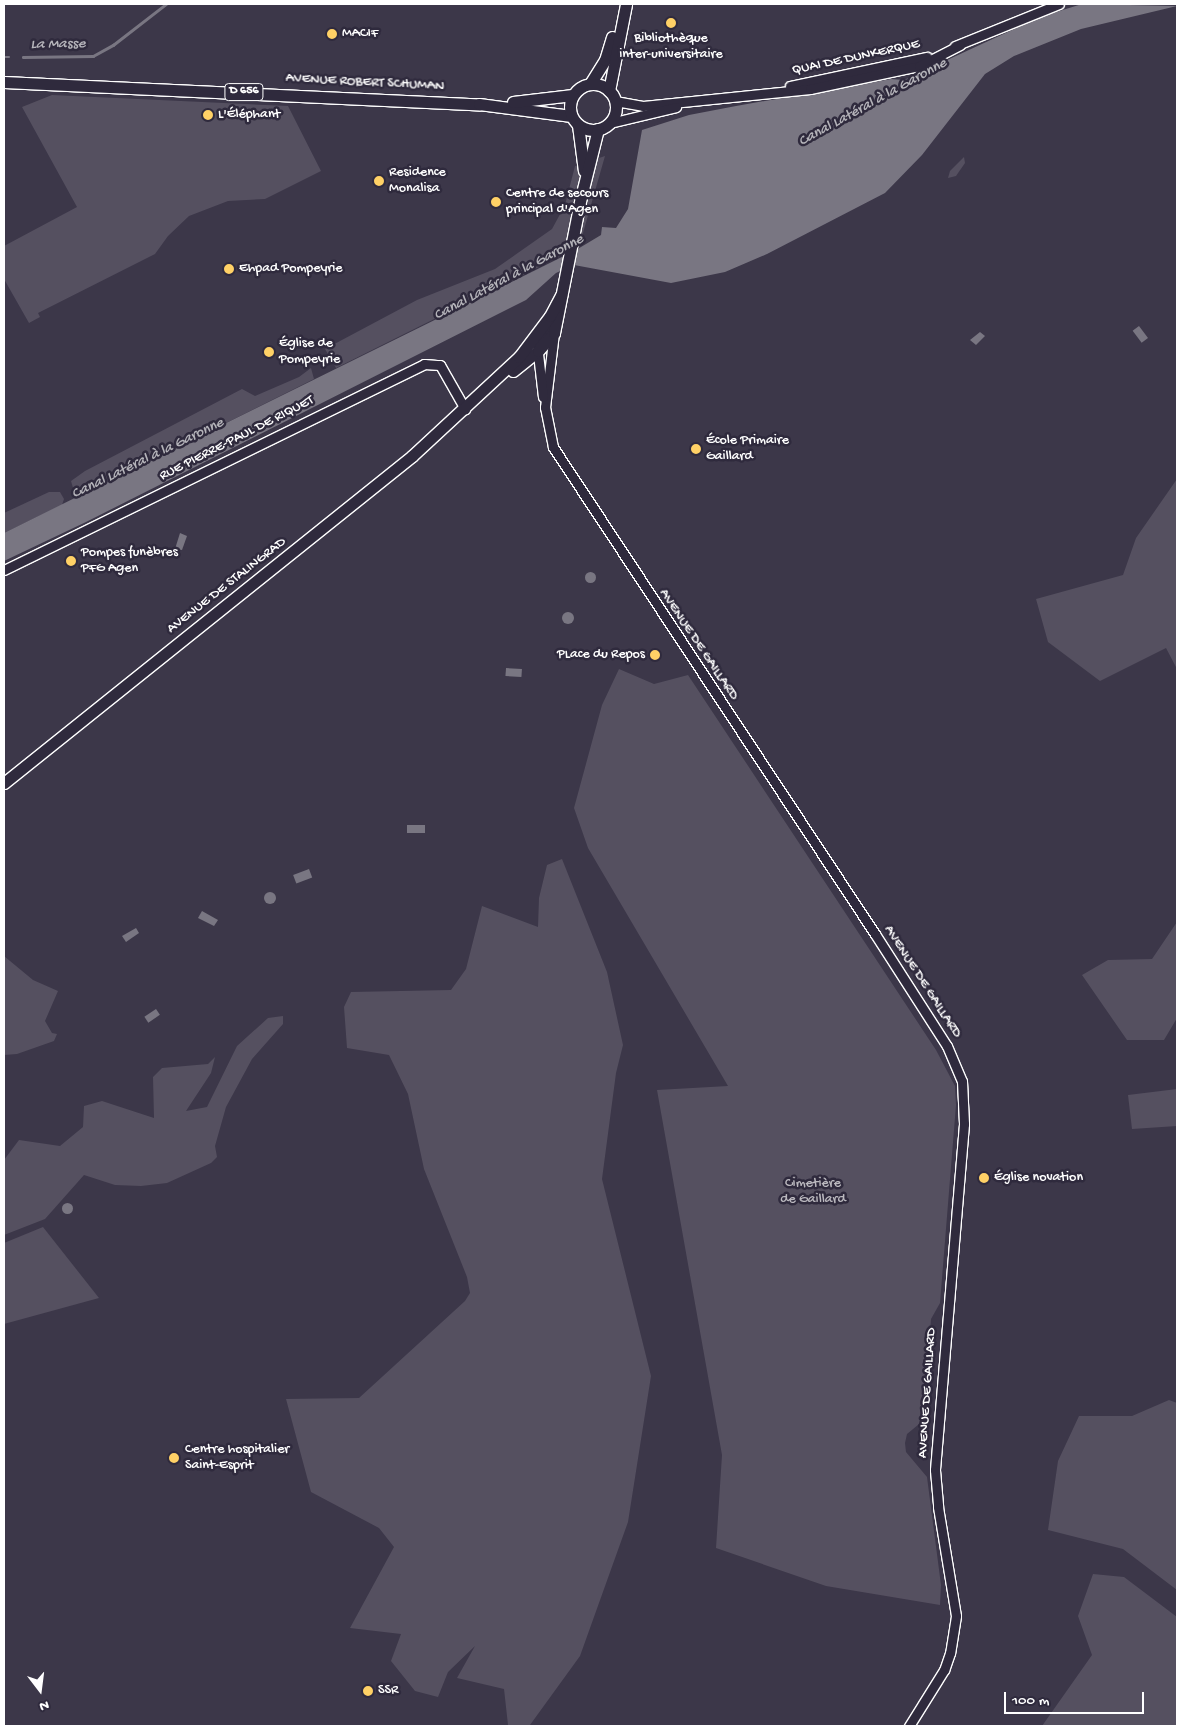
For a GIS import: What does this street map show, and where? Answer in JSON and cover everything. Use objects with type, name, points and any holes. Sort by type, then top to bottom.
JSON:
[{"type":"main road","points":[[619,4],[610,47],[590,84],[573,95],[575,121],[598,129],[610,123],[615,114],[612,96],[626,4]]},
{"type":"main road","name":"AVENUE ROBERT SCHUMAN","points":[[4,82],[484,104],[575,121]]},
{"type":"main road","points":[[590,84],[612,96]]},
{"type":"main road","name":"AVENUE ROBERT SCHUMAN","points":[[484,104],[573,95]]},
{"type":"main road","name":"AVENUE DE STALINGRAD","points":[[575,121],[585,178]]},
{"type":"main road","name":"AVENUE DE STALINGRAD","points":[[465,409],[538,351],[554,333],[585,178],[598,129]]},
{"type":"main road","name":"AVENUE DE STALINGRAD","points":[[4,783],[102,701],[266,576],[397,470],[519,357],[550,316],[561,293]]},
{"type":"street","name":"QUAI DE DUNKERQUE","points":[[612,96],[643,106],[757,93],[920,59],[960,45],[1059,4]]},
{"type":"street","name":"QUAI DE DUNKERQUE","points":[[610,123],[715,98]]},
{"type":"street","points":[[545,407],[537,345],[549,330],[550,316]]},
{"type":"street","name":"AVENUE DE GAILLARD","points":[[554,333],[545,407],[553,446],[574,482],[875,934],[947,1046],[962,1081],[964,1124],[935,1470],[938,1507],[956,1616],[950,1653],[944,1670],[908,1726]]},
{"type":"street","name":"RUE PIERRE-PAUL DE RIQUET","points":[[4,570],[424,364],[440,365],[465,409]]},
{"type":"green space","points":[[52,95],[288,106],[321,171],[265,199],[228,201],[189,216],[168,236],[155,254],[38,313],[40,317],[29,323],[4,279],[4,246],[77,207],[22,107]]},
{"type":"green space","points":[[605,156],[579,247],[336,368],[325,349],[417,300],[495,269],[552,229],[565,205],[575,166]]},
{"type":"green space","points":[[964,157],[965,163],[956,176],[948,178],[950,171]]},
{"type":"green space","points":[[311,368],[314,379],[76,498],[71,481],[85,471],[242,389],[255,396],[299,377]]},
{"type":"green space","points":[[1177,479],[1177,669],[1166,648],[1100,681],[1048,642],[1036,599],[1123,575],[1136,538]]},
{"type":"green space","points":[[49,492],[60,492],[64,499],[62,505],[4,533],[4,513]]},
{"type":"green space","name":"Cimetière de Gaillard","points":[[619,669],[654,684],[688,675],[936,1050],[955,1086],[956,1105],[940,1303],[931,1319],[924,1420],[907,1434],[905,1443],[906,1452],[927,1477],[941,1585],[940,1605],[826,1586],[716,1548],[722,1455],[657,1090],[728,1086],[588,848],[574,808],[602,705]]},
{"type":"green space","points":[[562,859],[607,972],[623,1045],[616,1073],[602,1179],[651,1376],[628,1522],[580,1656],[530,1725],[508,1725],[504,1689],[457,1678],[475,1646],[448,1672],[438,1697],[415,1691],[391,1661],[401,1634],[350,1628],[394,1547],[379,1528],[311,1492],[286,1399],[359,1398],[465,1301],[470,1293],[467,1277],[424,1169],[408,1094],[389,1055],[347,1048],[344,1007],[351,992],[451,990],[466,969],[482,906],[538,927],[539,898],[547,865]]},
{"type":"green space","points":[[1177,922],[1177,1018],[1164,1040],[1127,1040],[1082,975],[1108,960],[1152,959]]},
{"type":"green space","points":[[4,956],[33,980],[58,991],[45,1021],[52,1033],[57,1034],[54,1041],[17,1054],[4,1055]]},
{"type":"green space","points":[[283,1016],[283,1024],[252,1059],[226,1107],[215,1146],[217,1157],[211,1163],[167,1183],[141,1186],[115,1185],[84,1175],[45,1219],[4,1235],[4,1160],[19,1140],[60,1146],[83,1127],[84,1106],[102,1101],[154,1118],[153,1077],[162,1068],[208,1064],[215,1057],[211,1073],[186,1111],[207,1107],[237,1046],[268,1018]]},
{"type":"green space","points":[[1177,1089],[1177,1126],[1132,1129],[1128,1095]]},
{"type":"green space","points":[[43,1227],[99,1298],[4,1324],[4,1243]]},
{"type":"green space","points":[[1169,1400],[1177,1403],[1177,1590],[1123,1549],[1048,1530],[1058,1461],[1079,1416],[1132,1416]]},
{"type":"green space","points":[[1093,1574],[1124,1577],[1177,1617],[1177,1726],[1042,1726],[1092,1655],[1078,1616]]},
{"type":"water","name":"Canal Latéral à la Garonne","points":[[1082,4],[1177,6],[1081,29],[1014,56],[985,74],[922,155],[885,193],[767,254],[725,272],[671,283],[574,265],[556,273],[526,300],[86,522],[4,561],[4,533],[576,250],[601,235],[602,227],[616,228],[628,209],[642,130],[689,115],[736,106],[891,79],[904,80],[1040,17]]},
{"type":"water","points":[[1139,326],[1148,338],[1142,343],[1133,331]]},
{"type":"water","points":[[980,332],[985,336],[976,345],[970,340]]},
{"type":"water","points":[[180,533],[187,536],[182,550],[175,549]]},
{"type":"water","points":[[590,571],[596,577],[590,583],[584,577]]},
{"type":"water","points":[[568,612],[574,618],[568,624],[562,618]]},
{"type":"water","points":[[506,668],[522,669],[521,677],[505,676]]},
{"type":"water","points":[[407,825],[425,825],[425,833],[407,833]]},
{"type":"water","points":[[309,869],[312,877],[296,883],[293,875]]},
{"type":"water","points":[[270,892],[276,898],[270,904],[264,898]]},
{"type":"water","points":[[202,911],[218,920],[214,926],[198,918]]},
{"type":"water","points":[[136,928],[139,933],[126,942],[122,936]]},
{"type":"water","points":[[156,1009],[160,1015],[148,1023],[144,1017]]},
{"type":"water","points":[[67,1202],[73,1208],[67,1214],[61,1208]]},
{"type":"waterway","name":"La Masse","points":[[23,57],[93,56],[113,45],[166,4]]},
{"type":"waterway","name":"La Masse","points":[[4,57],[9,57]]},
{"type":"place","name":"Bibliothèque inter-universitaire","points":[[671,23]]},
{"type":"place","name":"MACIF","points":[[332,34]]},
{"type":"place","name":"L'Éléphant","points":[[208,115]]},
{"type":"place","name":"Residence Monalisa","points":[[379,181]]},
{"type":"place","name":"Centre de secours principal d'Agen","points":[[496,202]]},
{"type":"place","name":"Ehpad Pompeyrie","points":[[229,269]]},
{"type":"place","name":"Église de Pompeyrie","points":[[269,352]]},
{"type":"place","name":"École Primaire Gaillard","points":[[696,449]]},
{"type":"place","name":"Pompes funèbres PFG Agen","points":[[71,561]]},
{"type":"place","name":"PLace du Repos","points":[[655,655]]},
{"type":"place","name":"Église novation","points":[[984,1178]]},
{"type":"place","name":"Centre hospitalier Saint-Esprit","points":[[174,1458]]},
{"type":"place","name":"SSR","points":[[368,1691]]}]
